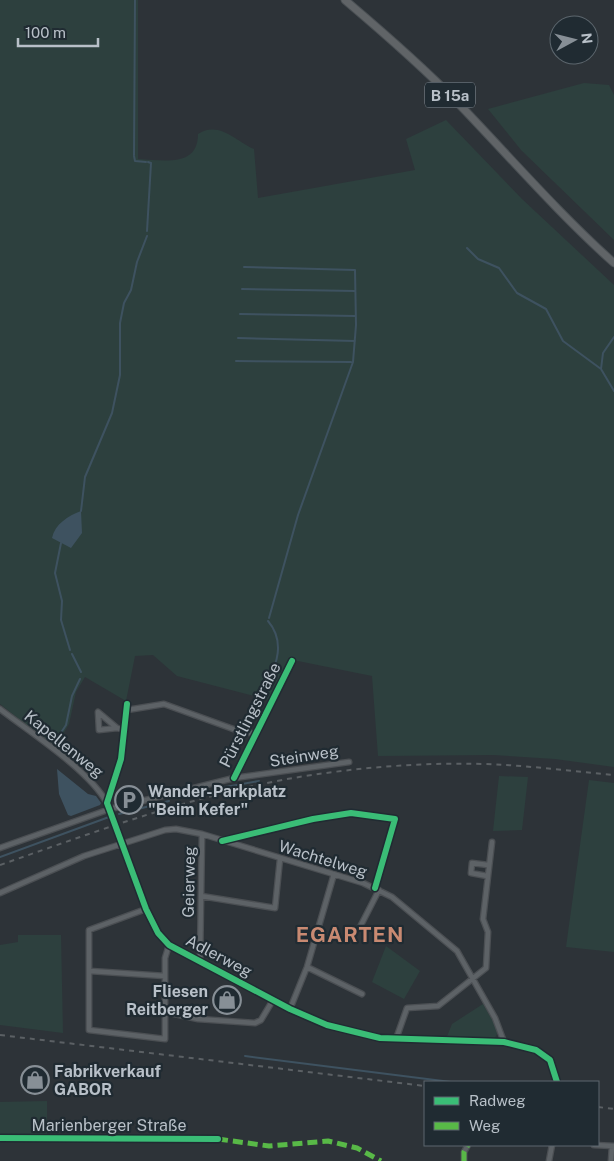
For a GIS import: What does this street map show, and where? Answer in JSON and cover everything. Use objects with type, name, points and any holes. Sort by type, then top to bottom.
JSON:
[{"type":"highway","name":"B 15a","points":[[345,0],[399,45],[425,70],[547,198],[614,263]]},
{"type":"street","name":"Pürstlingstraße","points":[[0,848],[110,809],[234,778],[292,661]]},
{"type":"street","points":[[108,803],[121,759],[128,704]]},
{"type":"street","points":[[127,710],[164,704],[236,730],[255,734]]},
{"type":"street","name":"Kapellenweg","points":[[0,709],[81,772],[98,788],[108,803]]},
{"type":"street","points":[[117,728],[99,730],[98,712],[117,728],[124,730]]},
{"type":"street","name":"Steinweg","points":[[234,778],[349,762]]},
{"type":"street","name":"Adlerweg","points":[[108,803],[146,909],[158,933],[169,944],[290,1009],[327,1025],[362,1034],[396,1039],[504,1042],[540,1052],[550,1060],[557,1081]]},
{"type":"street","points":[[222,841],[313,819],[351,813],[395,819],[377,889],[361,925]]},
{"type":"street","name":"Wachtelweg","points":[[0,893],[53,868],[123,843],[170,830],[202,834],[334,874],[377,889],[392,897],[457,951],[495,1018],[504,1042]]},
{"type":"street","name":"Geierweg","points":[[200,961],[202,834]]},
{"type":"street","points":[[396,1039],[407,1008],[438,1006],[473,977],[481,974],[486,968],[488,932],[483,919],[492,842]]},
{"type":"street","points":[[201,896],[274,908],[280,859]]},
{"type":"street","points":[[487,876],[471,873],[472,863],[488,865]]},
{"type":"street","points":[[290,1009],[307,967],[334,874]]},
{"type":"street","points":[[146,909],[89,930],[89,1030],[165,1039],[165,958],[169,944]]},
{"type":"street","points":[[307,967],[362,994]]},
{"type":"street","points":[[90,971],[165,976]]},
{"type":"street","points":[[165,1012],[198,1018],[255,1023],[261,1020],[273,1000]]},
{"type":"street","name":"Marienberger Straße","points":[[0,1138],[218,1139]]},
{"type":"street","points":[[599,1145],[613,1146],[611,1161]]},
{"type":"street","points":[[464,1161],[464,1152],[467,1146]]},
{"type":"street","points":[[550,1161],[552,1146]]},
{"type":"green space","points":[[0,0],[138,0],[138,159],[177,160],[186,157],[196,145],[198,134],[213,129],[220,131],[254,149],[258,198],[415,170],[406,139],[446,120],[522,199],[614,285],[614,767],[555,759],[493,755],[378,756],[372,676],[298,661],[287,664],[269,700],[177,676],[153,655],[135,656],[126,701],[85,677],[76,692],[69,724],[55,748],[0,704]]},
{"type":"green space","points":[[584,83],[609,85],[614,95],[614,240],[521,150],[488,109]]},
{"type":"green space","points":[[499,776],[528,777],[522,830],[493,831]]},
{"type":"green space","points":[[589,780],[614,783],[614,952],[566,947]]},
{"type":"green space","points":[[18,935],[61,935],[63,1033],[0,1025],[0,945],[18,942]]},
{"type":"green space","points":[[386,946],[420,971],[404,999],[372,982]]},
{"type":"green space","points":[[483,1004],[499,1031],[493,1041],[446,1039],[452,1024]]},
{"type":"green space","points":[[47,1101],[47,1136],[0,1135],[0,1102]]},
{"type":"water","points":[[81,511],[82,533],[71,548],[52,538],[56,529],[63,521]]},
{"type":"water","points":[[57,769],[88,794],[96,796],[101,803],[100,805],[71,816],[68,815],[59,794]]},
{"type":"waterway","points":[[134,155],[135,0]]},
{"type":"waterway","points":[[134,156],[135,161],[146,162]]},
{"type":"waterway","points":[[147,231],[151,163],[148,162]]},
{"type":"waterway","points":[[81,511],[85,477],[112,413],[120,375],[120,323],[124,303],[131,290],[137,262],[147,236]]},
{"type":"waterway","points":[[467,248],[478,259],[499,268],[517,293],[546,309],[563,341],[601,369],[614,391]]},
{"type":"waterway","points":[[244,267],[355,270],[356,325],[353,362],[298,515],[269,618]]},
{"type":"waterway","points":[[242,289],[355,291]]},
{"type":"waterway","points":[[240,314],[355,316]]},
{"type":"waterway","points":[[601,369],[603,353],[614,337]]},
{"type":"waterway","points":[[238,338],[355,341]]},
{"type":"waterway","points":[[236,361],[351,362]]},
{"type":"waterway","points":[[61,543],[55,573],[62,601],[61,620],[70,650]]},
{"type":"waterway","points":[[267,687],[278,654],[277,637],[268,621]]},
{"type":"waterway","points":[[72,654],[81,672]]},
{"type":"waterway","points":[[53,745],[66,725],[72,696],[80,679]]},
{"type":"waterway","points":[[214,789],[259,781]]},
{"type":"waterway","points":[[119,814],[169,801]]},
{"type":"waterway","points":[[0,857],[109,817]]},
{"type":"waterway","points":[[245,1056],[443,1081]]},
{"type":"railway","points":[[0,865],[189,802],[253,786],[313,775],[378,767],[444,764],[519,766],[614,775]]},
{"type":"railway","points":[[0,1035],[424,1086]]},
{"type":"railway","points":[[599,1107],[614,1109]]},
{"type":"marked path","points":[[218,1139],[269,1146],[328,1141],[357,1148],[381,1161]]},
{"type":"marked path","points":[[464,1161],[464,1152],[467,1146]]},
{"type":"cycle path","points":[[234,778],[292,661]]},
{"type":"cycle path","points":[[127,704],[121,759],[107,803],[146,909],[158,933],[169,945],[290,1009],[327,1025],[380,1038],[504,1042],[536,1050],[550,1060],[557,1081]]},
{"type":"cycle path","points":[[222,841],[313,819],[351,813],[395,819],[375,888]]},
{"type":"cycle path","points":[[0,1138],[218,1139]]},
{"type":"place","name":"Wander-Parkplatz \"Beim Kefer\"","points":[[129,800]]},
{"type":"place","name":"Fliesen Reitberger","points":[[227,1000]]},
{"type":"place","name":"Fabrikverkauf GABOR","points":[[35,1080]]},
{"type":"district","name":"EGARTEN","points":[[350,934]]}]
